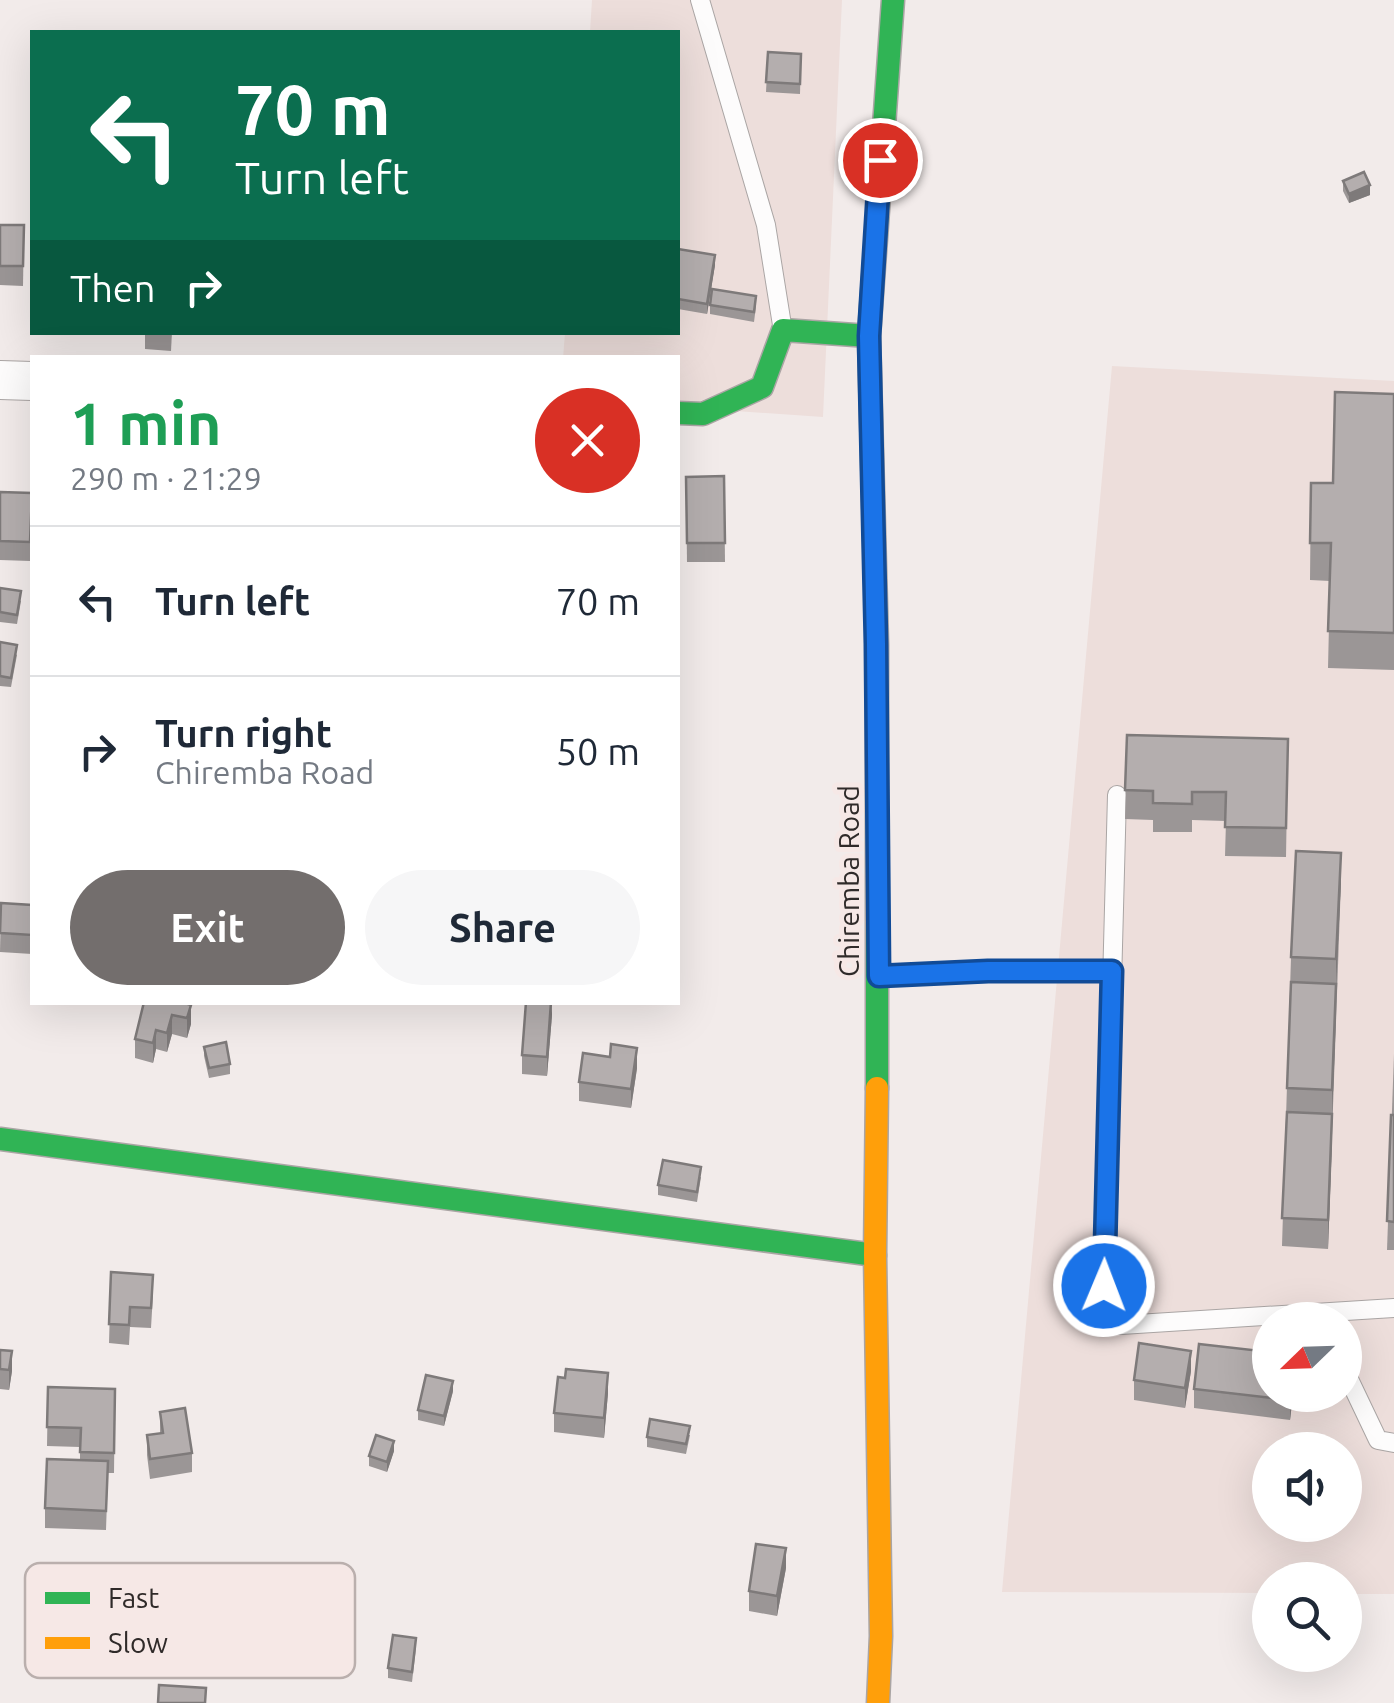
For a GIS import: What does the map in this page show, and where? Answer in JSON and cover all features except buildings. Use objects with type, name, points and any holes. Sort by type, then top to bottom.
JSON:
[{"type":"main road","name":"Chiremba Road","points":[[878,1703],[881,1636],[875,1256],[879,976],[869,336],[893,0]]},
{"type":"main road","points":[[680,413],[703,414],[762,386],[783,330],[869,336]]},
{"type":"main road","points":[[0,1139],[875,1256]]},
{"type":"street","points":[[0,380],[30,381]]},
{"type":"lane","points":[[700,0],[766,225],[783,330]]},
{"type":"lane","points":[[1116,794],[1104,1286],[1121,1325],[1252,1319]]},
{"type":"lane","points":[[879,976],[1112,971]]},
{"type":"lane","points":[[1362,1312],[1394,1308]]},
{"type":"lane","points":[[1362,1406],[1378,1440],[1394,1443]]},
{"type":"shaded area","points":[[592,0],[842,0],[823,417],[680,407],[680,355],[563,355],[565,335],[680,335],[680,30],[590,30]]},
{"type":"shaded area","points":[[1112,366],[1394,381],[1394,1594],[1362,1594],[1362,1562],[1252,1562],[1252,1593],[1002,1592]]},
{"type":"traffic: fast","points":[[877,1088],[877,645],[869,336],[893,0]]},
{"type":"traffic: fast","points":[[680,413],[703,414],[762,387],[783,330],[869,336]]},
{"type":"traffic: fast","points":[[0,1139],[875,1255]]},
{"type":"traffic: slow","points":[[877,1088],[875,1255],[881,1636],[878,1703]]},
{"type":"route","points":[[880,160],[869,336],[879,976],[1112,971],[1104,1286]]}]
